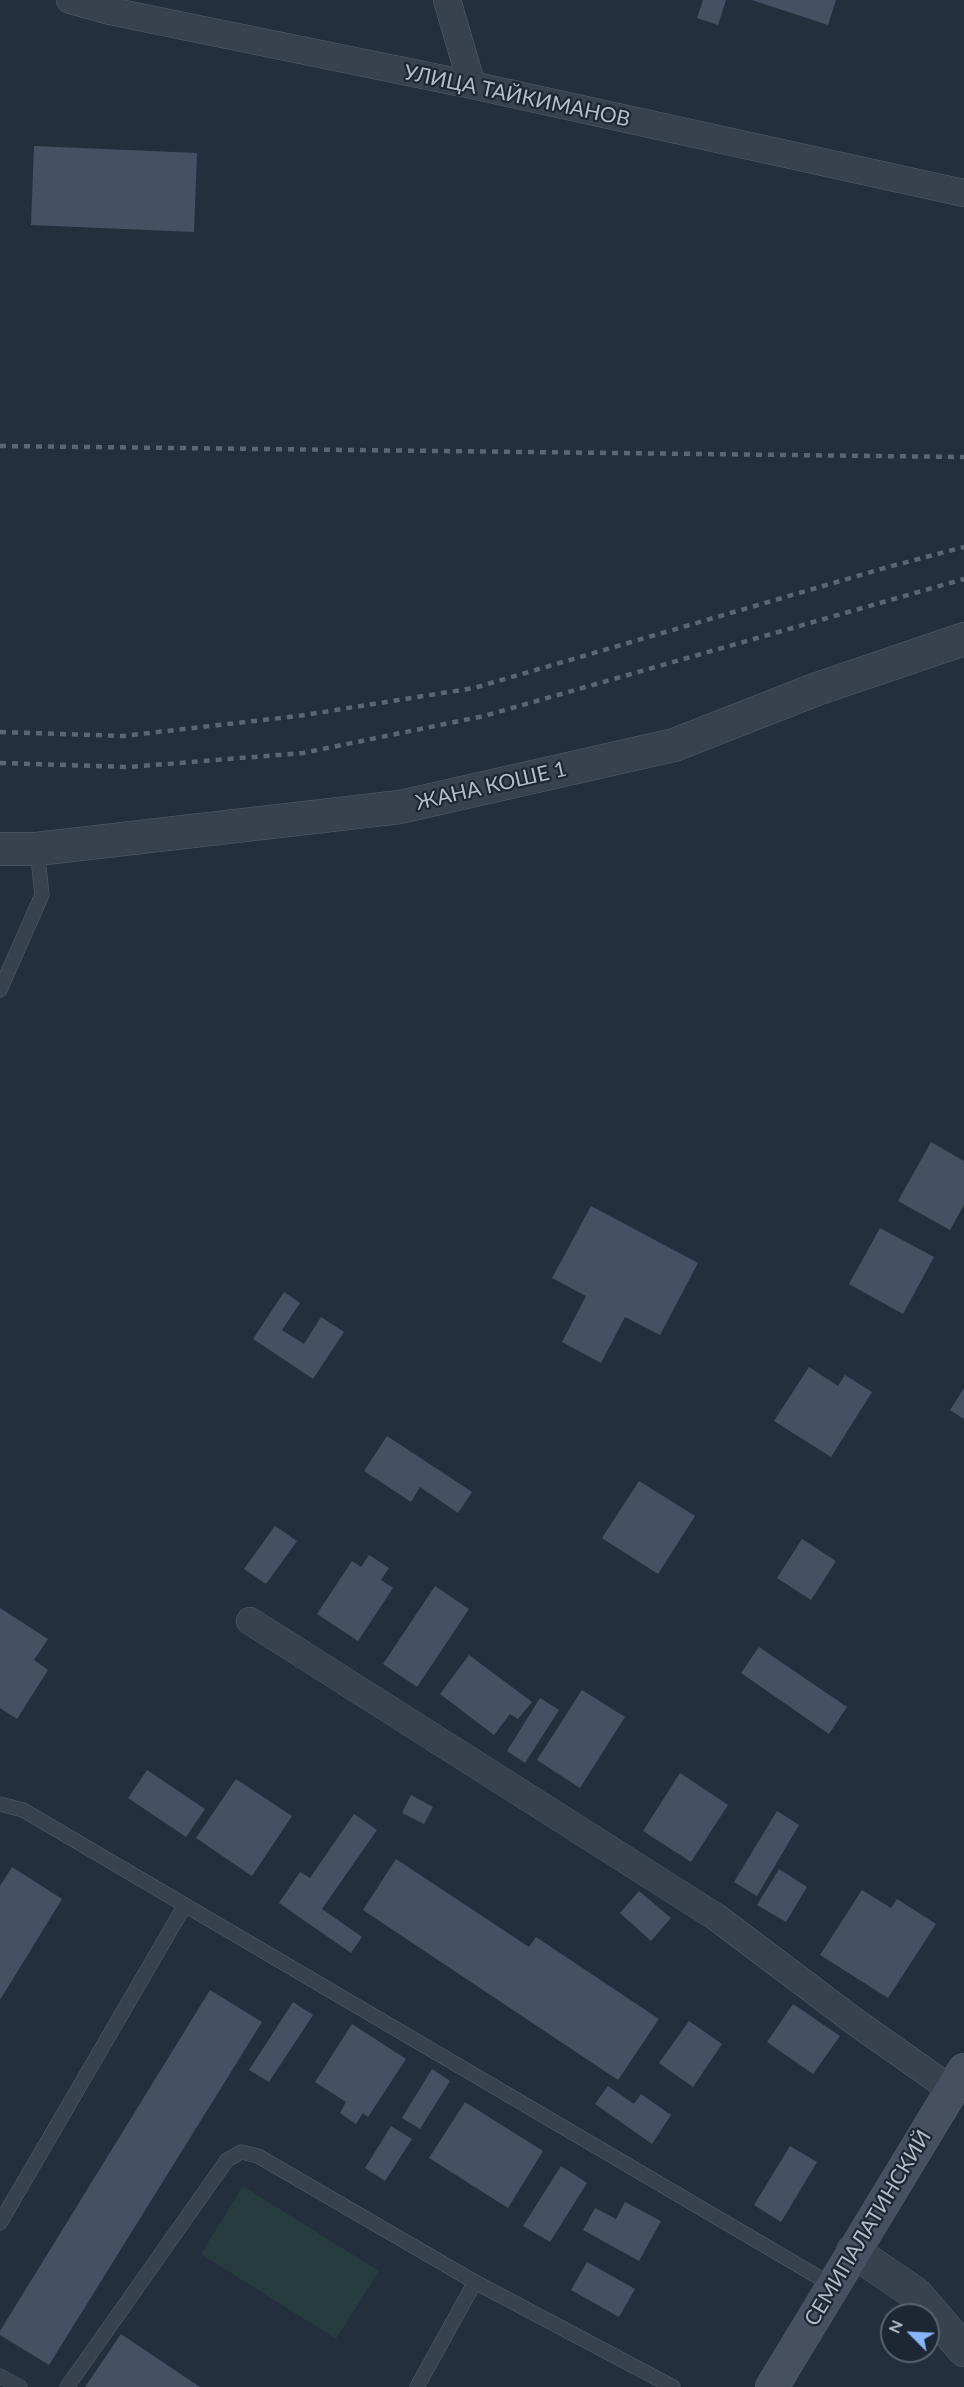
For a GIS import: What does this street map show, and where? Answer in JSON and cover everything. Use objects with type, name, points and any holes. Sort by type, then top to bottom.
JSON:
[{"type":"main road","name":"СЕМИПАЛАТИНСКИЙ","points":[[772,2387],[958,2080]]},
{"type":"street","name":"УЛИЦА ТАЙКИМАНОВ","points":[[70,0],[964,193]]},
{"type":"street","points":[[447,0],[472,86]]},
{"type":"street","name":"ЖАНА КОШЕ 1","points":[[0,849],[37,849],[400,807],[663,748],[817,689],[964,639]]},
{"type":"street","points":[[250,1621],[716,1917],[854,2021],[958,2080]]},
{"type":"street","points":[[853,2251],[916,2294],[964,2350]]},
{"type":"lane","points":[[0,990],[42,895],[37,849]]},
{"type":"lane","points":[[0,1804],[23,1810],[832,2285]]},
{"type":"lane","points":[[0,2223],[185,1905]]},
{"type":"lane","points":[[67,2387],[227,2160],[241,2152],[258,2156],[475,2283],[673,2387]]},
{"type":"lane","points":[[417,2387],[475,2283]]},
{"type":"lane","points":[[0,2376],[20,2387]]},
{"type":"green space","points":[[243,2186],[379,2271],[336,2339],[201,2254]]},
{"type":"building","points":[[703,0],[726,0],[718,25],[697,18]]},
{"type":"building","points":[[752,0],[836,0],[828,25]]},
{"type":"building","points":[[34,146],[197,153],[194,232],[31,225]]},
{"type":"building","points":[[931,1142],[964,1161],[964,1205],[950,1230],[898,1201]]},
{"type":"building","points":[[591,1206],[698,1263],[660,1335],[625,1317],[601,1363],[562,1342],[586,1296],[552,1278]]},
{"type":"building","points":[[880,1228],[934,1257],[903,1314],[849,1284]]},
{"type":"building","points":[[284,1292],[300,1303],[282,1330],[304,1344],[321,1317],[344,1332],[313,1379],[253,1339]]},
{"type":"building","points":[[809,1367],[838,1386],[845,1375],[872,1392],[831,1457],[774,1421]]},
{"type":"building","points":[[964,1388],[964,1419],[950,1410]]},
{"type":"building","points":[[387,1436],[472,1492],[458,1513],[420,1487],[411,1502],[364,1471]]},
{"type":"building","points":[[639,1481],[695,1516],[658,1574],[602,1538]]},
{"type":"building","points":[[275,1526],[297,1541],[266,1584],[244,1569]]},
{"type":"building","points":[[802,1539],[836,1561],[811,1600],[777,1578]]},
{"type":"building","points":[[369,1555],[389,1568],[381,1580],[393,1588],[358,1641],[317,1614],[352,1561],[361,1567]]},
{"type":"building","points":[[435,1586],[469,1609],[417,1687],[383,1664]]},
{"type":"building","points":[[0,1608],[48,1639],[34,1660],[48,1670],[17,1719],[0,1708]]},
{"type":"building","points":[[759,1647],[847,1707],[829,1734],[741,1673]]},
{"type":"building","points":[[469,1655],[532,1702],[518,1719],[510,1714],[494,1735],[440,1694]]},
{"type":"building","points":[[582,1690],[625,1717],[580,1788],[537,1760]]},
{"type":"building","points":[[540,1698],[559,1710],[525,1763],[507,1751]]},
{"type":"building","points":[[147,1770],[205,1809],[186,1837],[128,1798]]},
{"type":"building","points":[[680,1773],[728,1805],[691,1862],[643,1831]]},
{"type":"building","points":[[236,1779],[292,1816],[252,1876],[196,1838]]},
{"type":"building","points":[[411,1795],[433,1807],[424,1824],[402,1813]]},
{"type":"building","points":[[777,1811],[799,1825],[757,1896],[734,1882]]},
{"type":"building","points":[[354,1814],[377,1830],[322,1909],[362,1937],[351,1953],[279,1903],[300,1872],[310,1878]]},
{"type":"building","points":[[396,1859],[529,1947],[536,1937],[659,2019],[618,2080],[363,1910]]},
{"type":"building","points":[[12,1867],[62,1899],[0,2000],[0,1886]]},
{"type":"building","points":[[779,1869],[807,1887],[786,1922],[757,1905]]},
{"type":"building","points":[[862,1890],[891,1908],[897,1899],[936,1924],[888,1998],[820,1955]]},
{"type":"building","points":[[639,1891],[671,1918],[651,1941],[620,1913]]},
{"type":"building","points":[[210,1990],[262,2022],[49,2365],[0,2335],[0,2331]]},
{"type":"building","points":[[293,2002],[313,2015],[269,2082],[249,2070]]},
{"type":"building","points":[[793,2004],[840,2036],[813,2074],[767,2042]]},
{"type":"building","points":[[689,2021],[722,2044],[693,2087],[659,2063]]},
{"type":"building","points":[[352,2024],[406,2059],[368,2117],[363,2113],[356,2124],[340,2113],[346,2102],[315,2082]]},
{"type":"building","points":[[432,2069],[450,2081],[420,2129],[402,2118]]},
{"type":"building","points":[[608,2086],[634,2104],[641,2094],[671,2115],[652,2144],[595,2104]]},
{"type":"building","points":[[465,2102],[543,2151],[508,2208],[429,2158]]},
{"type":"building","points":[[391,2126],[412,2139],[385,2181],[365,2168]]},
{"type":"building","points":[[790,2146],[817,2162],[781,2222],[754,2205]]},
{"type":"building","points":[[561,2166],[587,2183],[550,2242],[523,2226]]},
{"type":"building","points":[[625,2202],[661,2221],[639,2261],[583,2230],[595,2208],[616,2219]]},
{"type":"building","points":[[587,2262],[635,2289],[619,2317],[571,2290]]},
{"type":"building","points":[[121,2334],[200,2387],[85,2387]]},
{"type":"railway","points":[[0,446],[964,457]]},
{"type":"railway","points":[[0,732],[123,736],[298,716],[474,688],[964,547]]},
{"type":"railway","points":[[0,763],[129,767],[303,753],[484,716],[964,579]]}]
